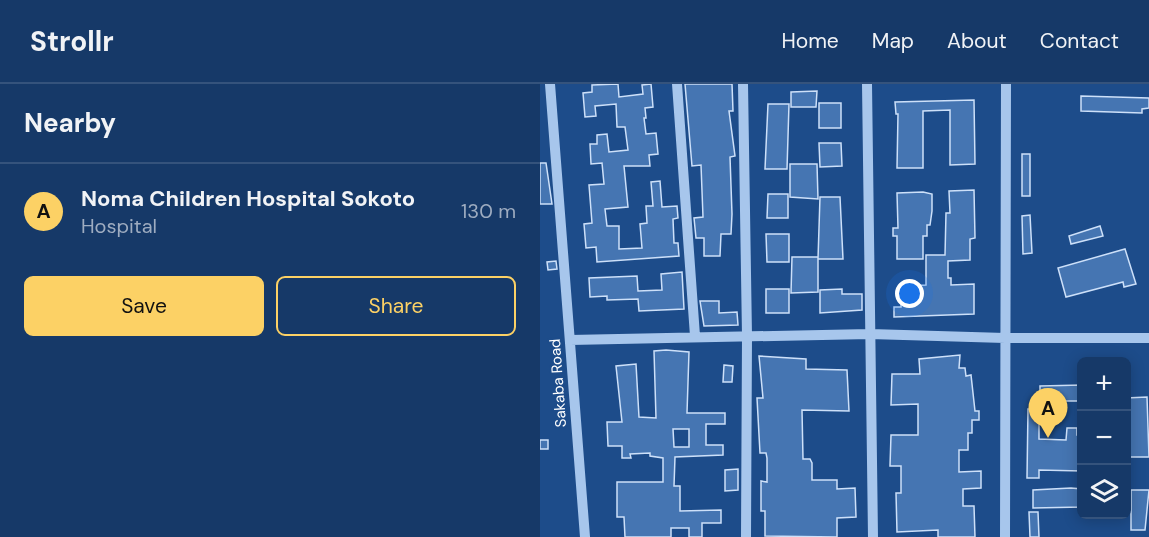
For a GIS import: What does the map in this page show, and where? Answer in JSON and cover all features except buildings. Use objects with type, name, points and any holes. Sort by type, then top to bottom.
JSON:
[{"type":"street","name":"Sakaba Road","points":[[550,84],[585,537]]},
{"type":"street","points":[[677,84],[695,336]]},
{"type":"street","points":[[743,84],[747,336],[746,537]]},
{"type":"street","points":[[867,84],[873,537]]},
{"type":"street","points":[[1005,537],[1006,84]]},
{"type":"street","points":[[570,340],[870,334],[1005,338],[1149,338]]},
{"type":"place","name":"Noma Children Hospital Sokoto","points":[[1048,438]]}]
